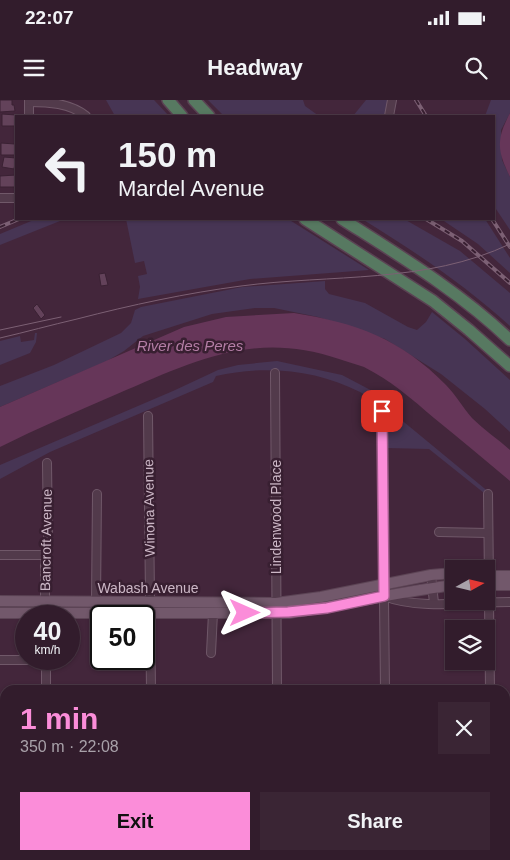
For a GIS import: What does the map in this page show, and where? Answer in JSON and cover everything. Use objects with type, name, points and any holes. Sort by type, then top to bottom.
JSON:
[{"type":"highway","points":[[168,100],[181,115]]},
{"type":"highway","points":[[194,100],[208,115]]},
{"type":"highway","points":[[307,220],[433,301],[510,366]]},
{"type":"highway","points":[[344,220],[407,259],[472,308],[510,340]]},
{"type":"main road","name":"Wabash Avenue","points":[[155,613],[213,613],[276,608],[384,584],[445,574]]},
{"type":"main road","points":[[495,579],[510,576]]},
{"type":"main road","points":[[495,582],[510,585]]},
{"type":"main road","points":[[384,596],[445,587]]},
{"type":"main road","name":"Wabash Avenue","points":[[77,605],[96,602],[150,601],[276,608],[288,612],[327,608],[384,596]]},
{"type":"main road","name":"Wabash Avenue","points":[[0,602],[17,605]]},
{"type":"main road","name":"Wabash Avenue","points":[[0,612],[15,611]]},
{"type":"street","points":[[389,115],[392,100]]},
{"type":"street","points":[[29,115],[28,101],[66,106],[85,115]]},
{"type":"street","points":[[0,198],[15,198]]},
{"type":"street","name":"Lindenwood Place","points":[[275,373],[277,685]]},
{"type":"street","points":[[382,411],[385,685]]},
{"type":"street","name":"Winona Avenue","points":[[148,416],[150,605]]},
{"type":"street","name":"Bancroft Avenue","points":[[45,605],[48,537],[47,464]]},
{"type":"street","points":[[96,602],[97,494]]},
{"type":"street","points":[[487,560],[488,494]]},
{"type":"street","points":[[438,532],[488,534]]},
{"type":"street","points":[[0,555],[46,555]]},
{"type":"street","points":[[431,575],[434,604]]},
{"type":"street","name":"Wabash Avenue","points":[[384,596],[397,601],[418,604],[445,604]]},
{"type":"street","name":"Wabash Avenue","points":[[495,602],[510,602]]},
{"type":"street","points":[[489,610],[490,685]]},
{"type":"street","points":[[211,653],[213,613]]},
{"type":"street","points":[[0,660],[15,660]]},
{"type":"street","points":[[46,670],[46,685]]},
{"type":"street","name":"Winona Avenue","points":[[151,670],[151,685]]},
{"type":"shaded area","points":[[106,100],[154,100],[168,115],[114,115]]},
{"type":"shaded area","points":[[208,100],[303,100],[305,106],[318,115],[223,115]]},
{"type":"shaded area","points":[[366,100],[389,100],[386,115],[354,115]]},
{"type":"shaded area","points":[[491,100],[510,100],[510,113],[501,130],[502,160],[510,177],[510,230],[495,208],[495,115],[485,115]]},
{"type":"shaded area","points":[[34,220],[62,220],[0,245],[0,234]]},
{"type":"shaded area","points":[[126,220],[290,220],[369,270],[250,279],[138,299],[140,287],[138,276],[147,274],[144,261],[135,263]]},
{"type":"shaded area","points":[[364,220],[406,220],[460,251],[510,293],[510,326],[475,296],[401,243]]},
{"type":"shaded area","points":[[442,220],[486,220],[510,258],[510,273],[478,244]]},
{"type":"shaded area","points":[[325,281],[325,289],[329,294],[365,303],[417,330],[426,322],[432,312],[510,380],[510,432],[485,409],[441,374],[385,339],[318,317],[274,308],[255,308],[212,314],[143,336],[107,361],[0,407],[0,386],[54,365],[121,333],[131,323],[135,310],[141,307],[242,287]]},
{"type":"shaded area","points":[[35,333],[37,333],[36,342],[30,353],[0,365],[0,341],[20,336],[21,342],[34,340]]},
{"type":"shaded area","points":[[277,361],[342,375],[380,395],[376,401],[378,406],[362,393],[343,384],[307,374],[271,370],[216,376],[213,382],[50,452],[0,479],[0,465],[218,370],[238,365]]},
{"type":"shaded area","points":[[389,412],[393,413],[490,493],[484,493],[429,449],[387,448],[387,414]]},
{"type":"water","points":[[510,113],[510,177],[501,152],[500,138]]},
{"type":"water","name":"River des Peres","points":[[294,313],[338,322],[377,335],[412,356],[429,369],[446,385],[481,427],[510,450],[510,481],[409,397],[374,372],[339,359],[308,351],[279,348],[225,353],[199,361],[117,394],[0,447],[0,407],[184,327],[226,317]]},
{"type":"building","points":[[0,100],[12,100],[15,111],[0,112]]},
{"type":"building","points":[[2,114],[16,115],[15,126],[2,126]]},
{"type":"building","points":[[1,143],[15,144],[15,155],[1,155]]},
{"type":"building","points":[[4,157],[15,158],[14,169],[2,167]]},
{"type":"building","points":[[15,175],[15,187],[0,187],[0,176]]},
{"type":"building","points":[[105,273],[108,285],[101,286],[99,274]]},
{"type":"building","points":[[37,304],[45,315],[41,319],[33,308]]},
{"type":"tram line","points":[[0,338],[118,309],[200,292],[275,282],[378,276],[445,266],[478,257],[510,244]]},
{"type":"tram line","points":[[0,330],[61,317]]},
{"type":"railway","points":[[416,100],[425,115]]},
{"type":"railway","points":[[0,227],[17,220]]},
{"type":"railway","points":[[428,220],[462,241],[510,283]]},
{"type":"railway","points":[[493,220],[510,247]]},
{"type":"route","points":[[245,613],[288,612],[327,608],[384,596],[382,411]]}]
